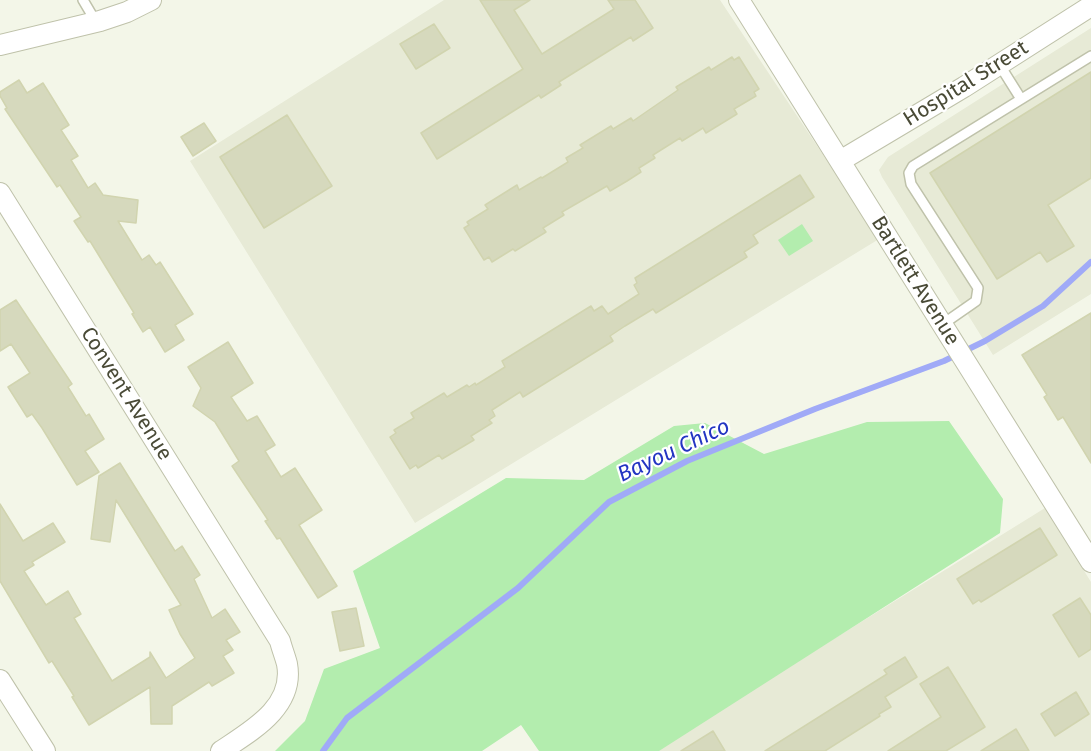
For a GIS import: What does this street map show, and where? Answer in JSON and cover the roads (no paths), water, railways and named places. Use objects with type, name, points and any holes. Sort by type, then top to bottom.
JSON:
[{"type":"street","points":[[0,45],[96,22],[127,12],[151,0]]},
{"type":"street","name":"Bartlett Avenue","points":[[739,0],[1091,562]]},
{"type":"street","name":"Hospital Street","points":[[840,161],[1091,6]]},
{"type":"street","name":"Convent Avenue","points":[[0,193],[280,641],[287,665],[287,681],[283,696],[275,709],[256,728],[221,751]]},
{"type":"street","points":[[0,680],[45,751]]},
{"type":"lane","points":[[83,0],[96,22]]},
{"type":"lane","points":[[943,326],[976,301],[978,288],[912,184],[909,173],[913,166],[1091,56]]},
{"type":"lane","points":[[999,64],[1021,99]]},
{"type":"waterway","name":"Bayou Chico","points":[[323,751],[347,718],[518,588],[609,502],[687,461],[815,409],[944,361],[985,341],[1043,306],[1091,262]]}]
